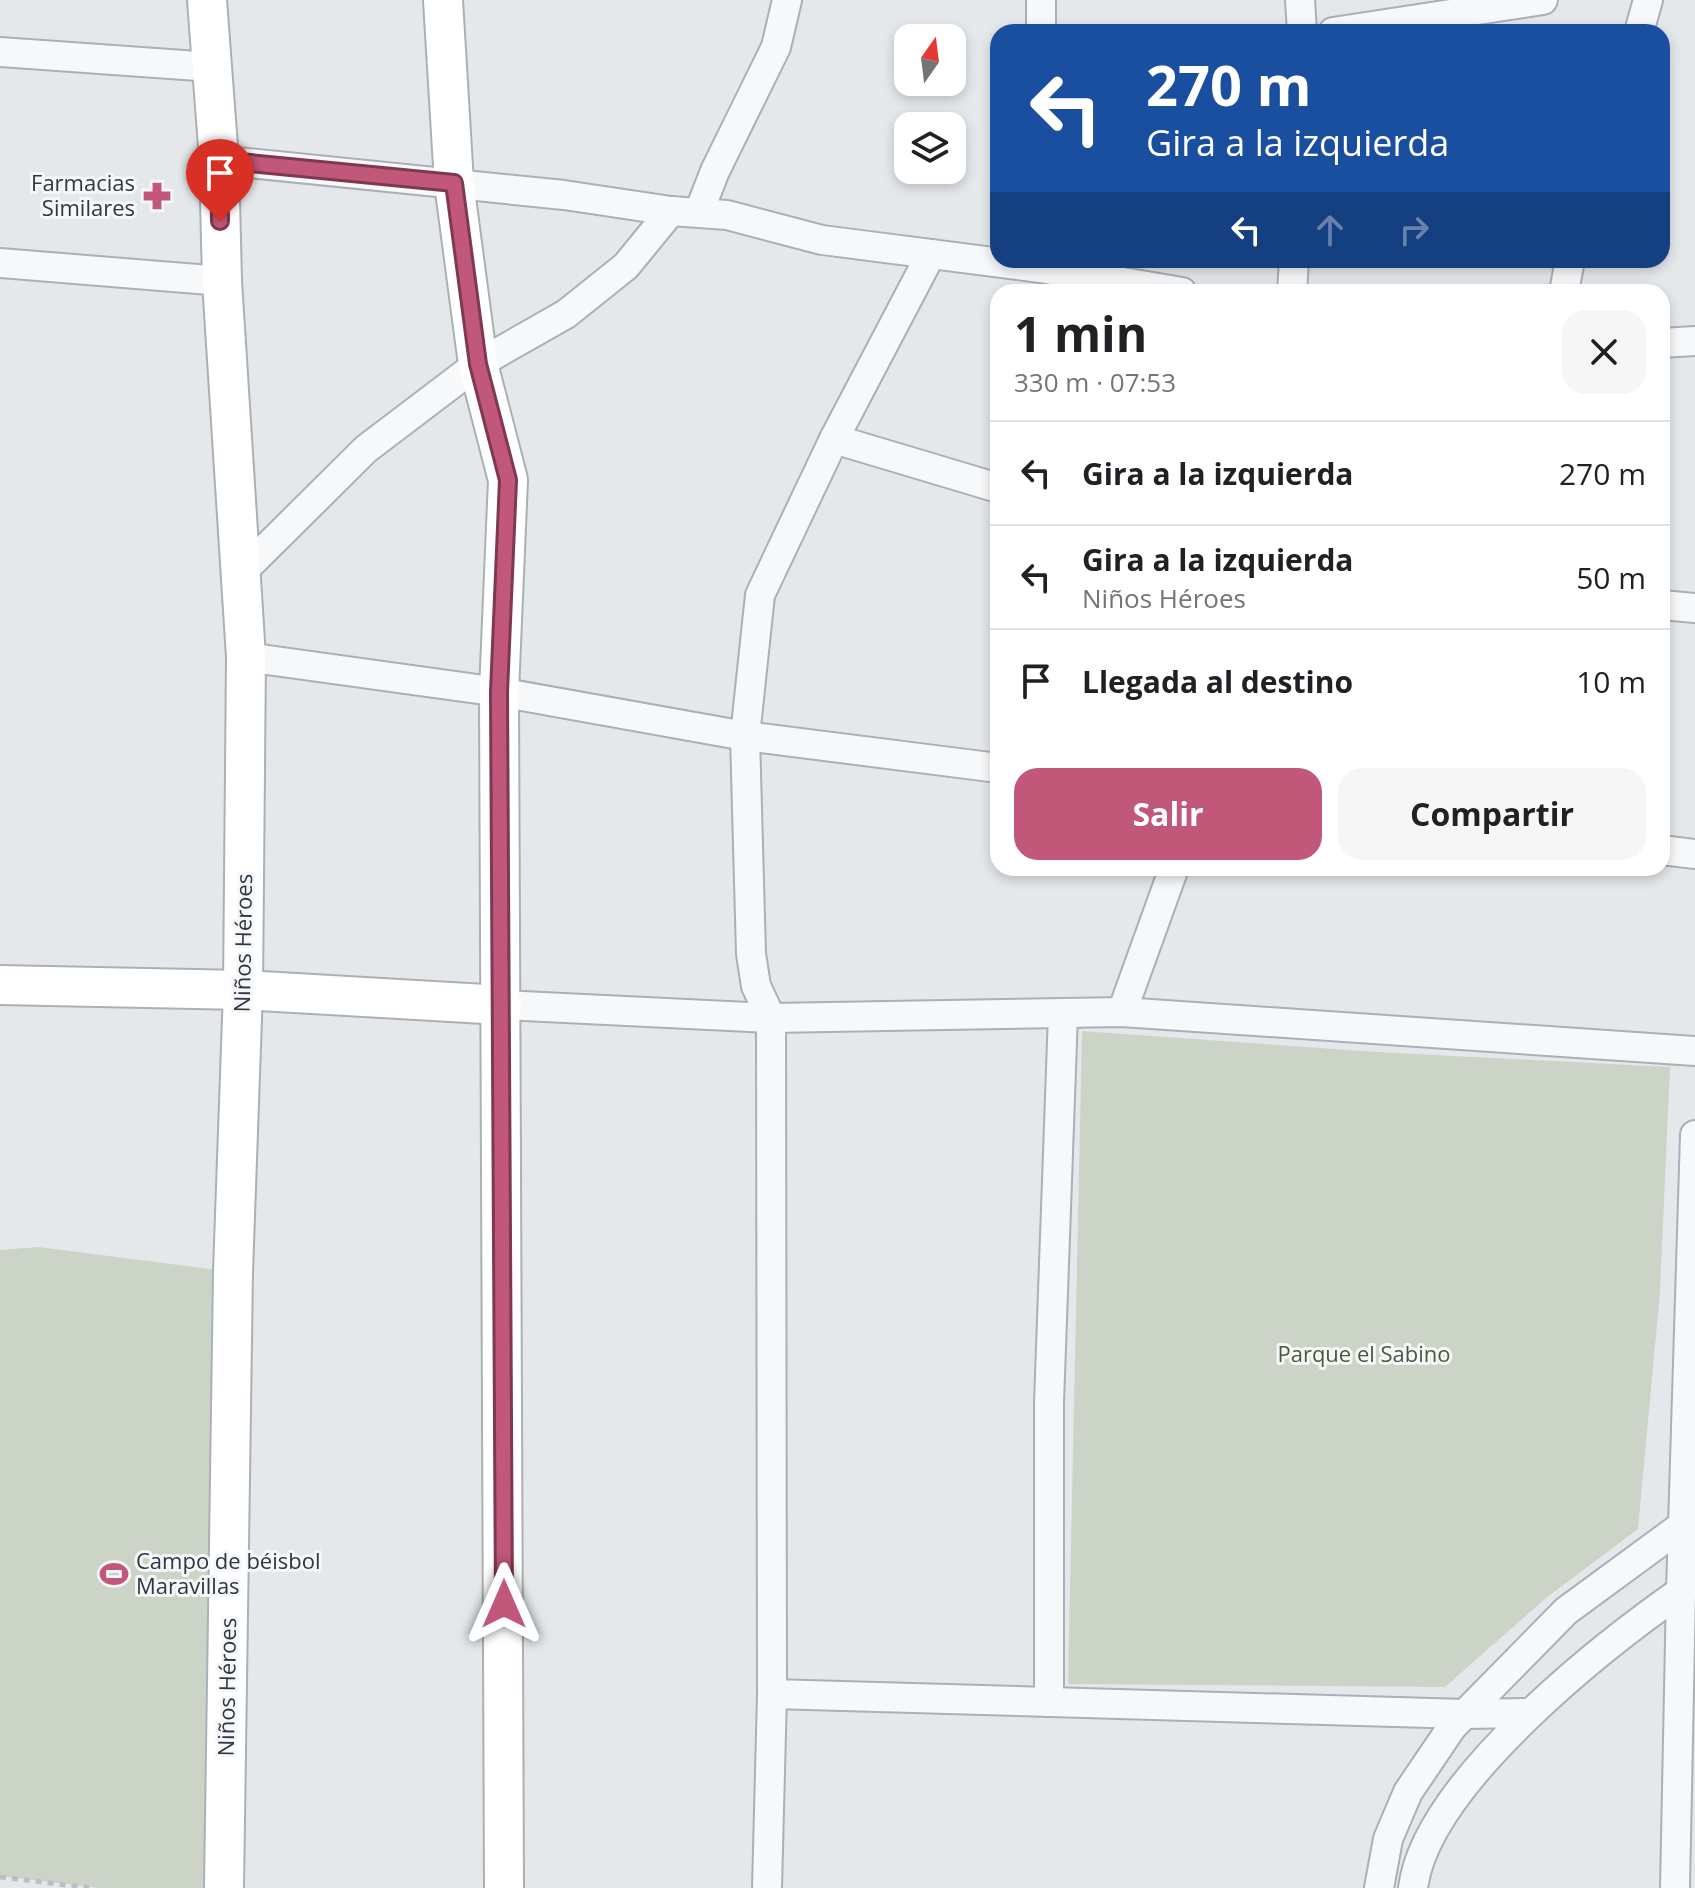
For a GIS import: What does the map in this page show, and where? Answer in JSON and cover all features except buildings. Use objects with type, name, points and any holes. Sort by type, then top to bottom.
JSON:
[{"type":"main road","name":"Niños Héroes","points":[[207,0],[219,160],[222,281],[246,657],[243,990],[233,1288],[224,1888]]},
{"type":"main road","points":[[443,0],[454,183],[478,364],[508,480],[499,692],[504,1888]]},
{"type":"main road","points":[[0,985],[243,990],[502,1005]]},
{"type":"street","points":[[240,574],[366,449],[478,364],[566,314],[626,266],[685,212],[715,171],[776,47],[787,0]]},
{"type":"street","points":[[1041,0],[1041,24]]},
{"type":"street","points":[[1300,0],[1302,24]]},
{"type":"street","points":[[1386,24],[1543,0]]},
{"type":"street","points":[[1641,24],[1648,0]]},
{"type":"street","points":[[0,52],[212,67]]},
{"type":"street","points":[[219,160],[454,183],[727,215],[822,240],[990,259]]},
{"type":"street","points":[[767,1888],[772,1694],[771,1018],[756,986],[751,954],[745,736],[760,595],[834,439],[931,254]]},
{"type":"street","points":[[0,263],[222,281]]},
{"type":"street","points":[[1060,268],[1141,284]]},
{"type":"street","points":[[1670,343],[1695,341]]},
{"type":"street","points":[[834,439],[990,486]]},
{"type":"street","points":[[1670,606],[1695,608]]},
{"type":"street","points":[[246,657],[499,692],[745,736],[990,767]]},
{"type":"street","points":[[1670,851],[1695,854]]},
{"type":"street","points":[[1122,1012],[1171,876]]},
{"type":"street","points":[[502,1005],[771,1018],[1122,1012],[1695,1051]]},
{"type":"street","points":[[1049,1702],[1049,1403],[1063,1014]]},
{"type":"street","points":[[1675,1888],[1688,1586],[1695,1135]]},
{"type":"street","points":[[1379,1888],[1388,1839],[1408,1792],[1452,1727],[1566,1611],[1689,1521]]},
{"type":"street","points":[[1413,1888],[1422,1853],[1460,1789],[1530,1713],[1609,1646],[1688,1586]]},
{"type":"street","points":[[772,1694],[1465,1714],[1530,1713]]},
{"type":"path","points":[[0,1877],[91,1888]]},
{"type":"green space","name":"Parque el Sabino","points":[[1082,1031],[1377,1052],[1670,1067],[1660,1292],[1638,1529],[1546,1598],[1445,1687],[1068,1684]]},
{"type":"green space","name":"Campo de béisbol Maravillas","points":[[39,1247],[233,1272],[224,1888],[99,1888],[0,1876],[0,1250]]},
{"type":"place","name":"Farmacias Similares","points":[[157,196]]},
{"type":"place","name":"Campo de béisbol Maravillas","points":[[114,1574]]},
{"type":"route","points":[[220,221],[219,160],[454,183],[478,364],[508,480],[499,692],[504,1604]]}]
